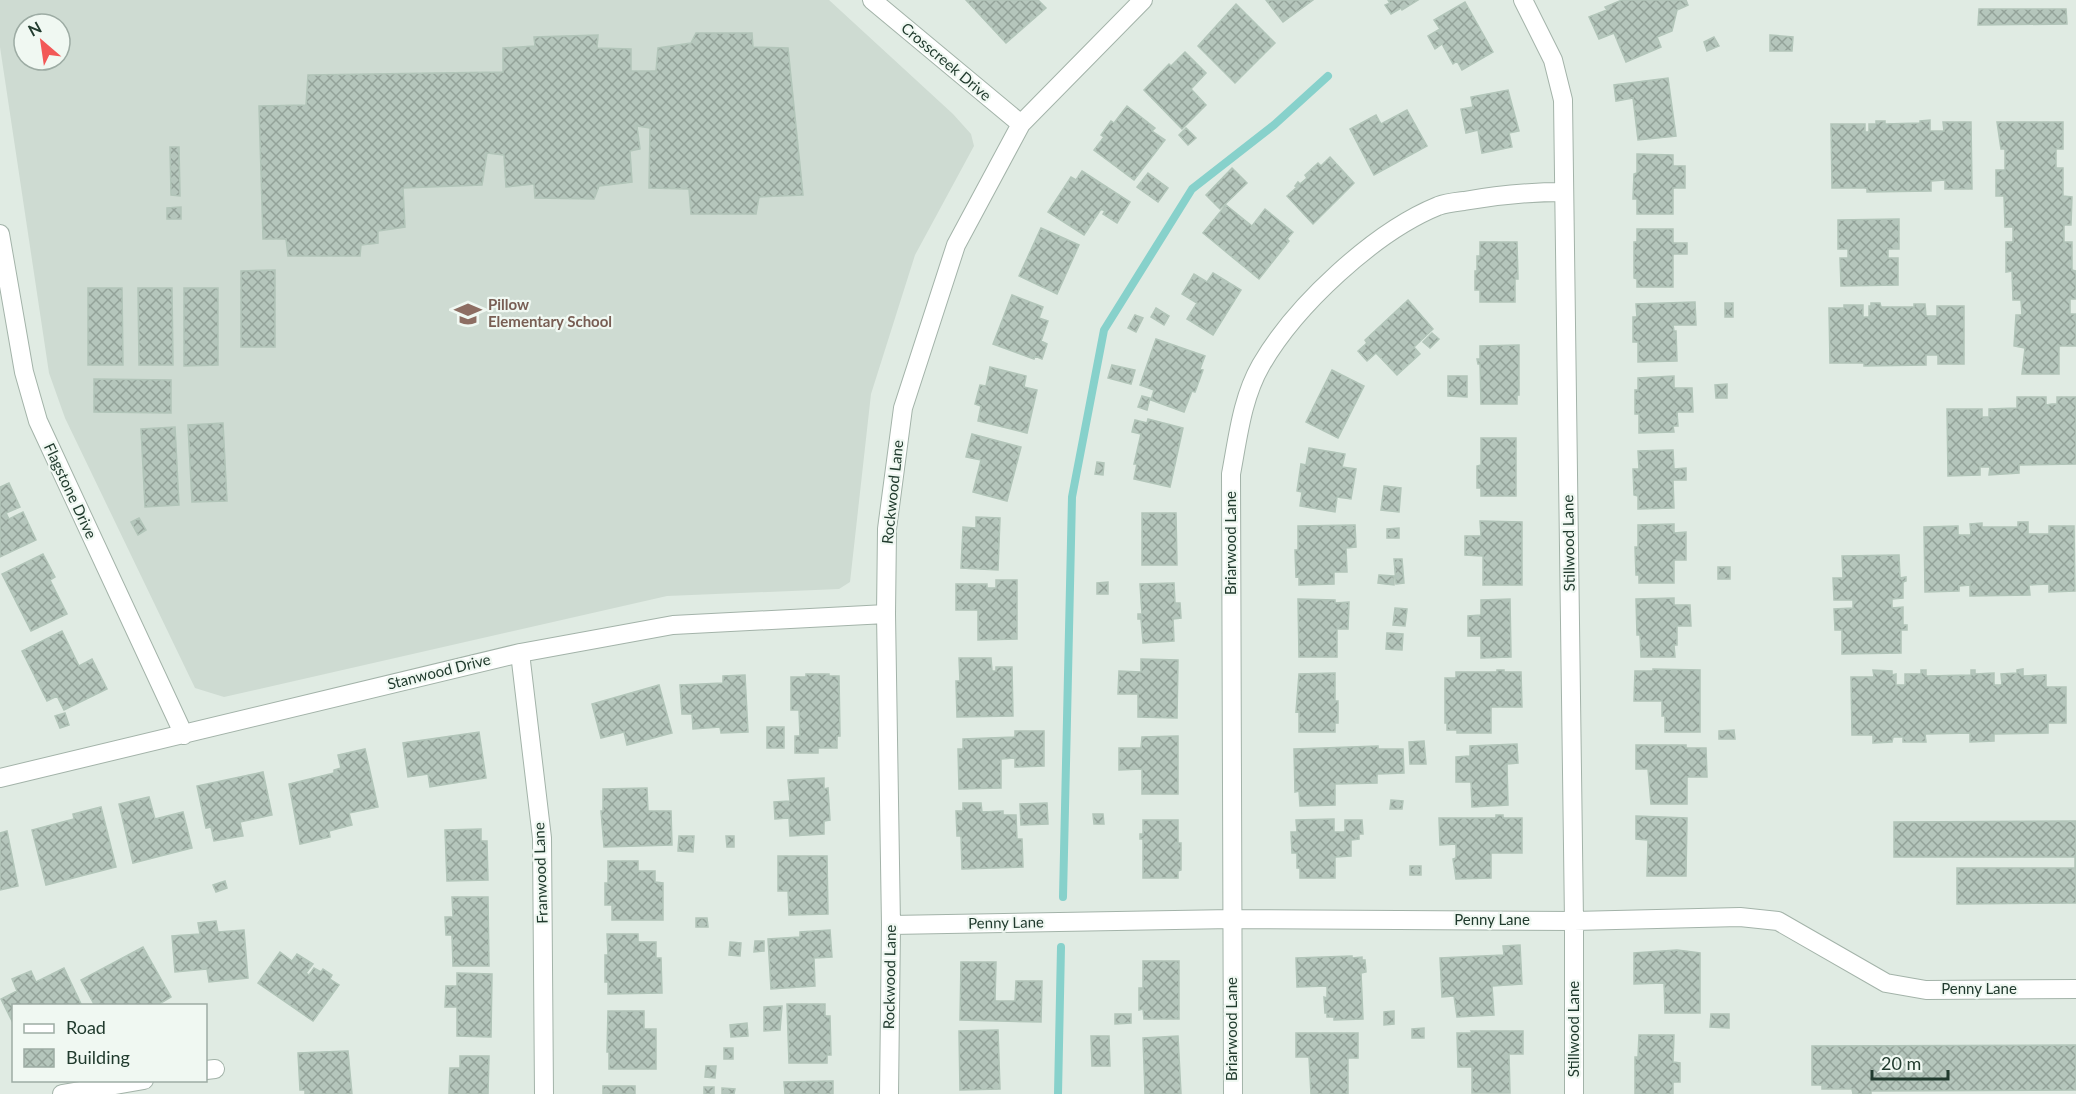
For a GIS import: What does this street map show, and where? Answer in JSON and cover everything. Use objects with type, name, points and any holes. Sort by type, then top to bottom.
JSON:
[{"type":"street","name":"Crosscreek Drive","points":[[872,0],[1021,124]]},
{"type":"street","name":"Rockwood Lane","points":[[889,1094],[891,925],[886,529],[903,408],[956,244],[1021,124],[1143,0]]},
{"type":"street","name":"Stillwood Lane","points":[[1523,0],[1553,60],[1563,100],[1574,921],[1574,1094]]},
{"type":"street","name":"Briarwood Lane","points":[[1233,1094],[1231,474],[1243,409],[1261,366],[1288,326],[1337,274],[1390,232],[1439,205],[1498,195],[1564,192]]},
{"type":"street","name":"Flagstone Drive","points":[[0,234],[24,372],[38,421],[184,735]]},
{"type":"street","name":"Stanwood Drive","points":[[0,778],[520,653],[673,624],[886,614]]},
{"type":"street","name":"Franwood Lane","points":[[520,653],[542,838],[544,1094]]},
{"type":"street","name":"Penny Lane","points":[[891,925],[1232,919],[1574,921],[1740,916],[1778,921],[1886,983],[1926,990],[2076,989]]},
{"type":"street","points":[[62,1094],[132,1082]]},
{"type":"shaded area","name":"Pillow Elementary School","points":[[0,0],[829,0],[953,114],[971,134],[974,146],[915,255],[871,394],[850,582],[839,589],[667,596],[224,697],[195,688],[65,418],[49,373],[0,47]]},
{"type":"building","points":[[966,0],[1038,0],[1046,8],[1006,43]]},
{"type":"building","points":[[1266,0],[1313,0],[1283,22]]},
{"type":"building","points":[[1388,0],[1418,0],[1391,14],[1385,5],[1390,3]]},
{"type":"building","points":[[1622,0],[1686,0],[1688,5],[1677,10],[1672,31],[1657,37],[1661,47],[1626,62],[1614,33],[1599,39],[1589,17],[1607,10],[1605,7]]},
{"type":"building","points":[[1465,2],[1493,52],[1462,70],[1457,61],[1453,64],[1442,44],[1435,49],[1428,36],[1440,29],[1434,20]]},
{"type":"building","points":[[1236,4],[1275,43],[1235,83],[1198,46]]},
{"type":"building","points":[[1979,9],[2066,9],[2067,24],[1978,25]]},
{"type":"building","points":[[696,33],[752,33],[753,47],[788,48],[803,195],[759,197],[756,214],[691,214],[689,189],[649,188],[650,128],[637,126],[640,149],[630,151],[632,182],[599,186],[594,199],[535,198],[534,184],[506,187],[504,155],[487,153],[482,185],[403,188],[405,227],[378,231],[378,243],[361,245],[360,256],[288,256],[286,239],[263,239],[259,106],[306,105],[308,75],[503,72],[503,48],[535,46],[534,37],[598,35],[597,48],[631,49],[631,71],[656,71],[658,48],[691,43]]},
{"type":"building","points":[[1770,35],[1793,37],[1792,51],[1770,51]]},
{"type":"building","points":[[1714,37],[1719,46],[1707,51],[1704,42]]},
{"type":"building","points":[[1185,52],[1206,73],[1191,89],[1206,105],[1182,129],[1144,90],[1169,64],[1171,66]]},
{"type":"building","points":[[1668,78],[1676,136],[1638,140],[1633,98],[1616,101],[1614,85]]},
{"type":"building","points":[[1508,90],[1519,131],[1509,133],[1512,147],[1482,153],[1478,130],[1466,133],[1461,109],[1473,107],[1471,97]]},
{"type":"building","points":[[1127,106],[1155,128],[1152,131],[1165,140],[1134,180],[1094,150],[1104,137],[1101,135],[1111,121],[1114,123]]},
{"type":"building","points":[[1407,110],[1427,146],[1374,175],[1350,129],[1376,115],[1381,124]]},
{"type":"building","points":[[1930,120],[1930,131],[1944,131],[1943,122],[1971,122],[1972,189],[1945,189],[1945,180],[1931,181],[1931,191],[1867,192],[1867,188],[1832,188],[1831,124],[1865,124],[1865,132],[1869,132],[1869,124],[1876,124],[1876,121],[1885,121],[1885,124],[1920,123],[1920,121]]},
{"type":"building","points":[[1997,122],[2063,122],[2063,149],[2056,149],[2056,168],[2063,168],[2063,196],[2072,197],[2071,225],[2064,225],[2064,242],[2072,242],[2072,270],[2076,271],[2076,299],[2070,299],[2070,314],[2076,314],[2076,346],[2059,346],[2059,374],[2022,374],[2025,348],[2014,346],[2016,315],[2022,315],[2021,300],[2013,300],[2012,271],[2006,272],[2006,242],[2013,242],[2013,227],[2005,227],[2004,196],[1996,196],[1996,170],[2005,170],[2005,149],[2001,149]]},
{"type":"building","points":[[1186,128],[1196,138],[1188,145],[1179,135]]},
{"type":"building","points":[[170,147],[179,147],[180,196],[171,195]]},
{"type":"building","points":[[1637,154],[1673,155],[1673,166],[1685,166],[1685,188],[1673,188],[1673,214],[1637,214],[1637,199],[1633,199]]},
{"type":"building","points":[[1330,157],[1354,183],[1313,224],[1287,196],[1297,187],[1295,186],[1298,182],[1300,184],[1307,178],[1305,175],[1318,163],[1321,166]]},
{"type":"building","points":[[1232,168],[1247,183],[1220,209],[1206,195]]},
{"type":"building","points":[[1082,171],[1130,202],[1117,223],[1103,214],[1105,211],[1101,209],[1084,235],[1048,212],[1071,177],[1076,180]]},
{"type":"building","points":[[1148,173],[1168,188],[1158,202],[1137,187]]},
{"type":"building","points":[[1226,205],[1252,226],[1265,209],[1293,232],[1287,239],[1289,241],[1259,279],[1203,233]]},
{"type":"building","points":[[181,207],[181,219],[167,219],[167,208]]},
{"type":"building","points":[[1899,219],[1899,249],[1888,249],[1888,258],[1898,258],[1898,285],[1841,286],[1840,258],[1848,258],[1848,249],[1838,249],[1838,220]]},
{"type":"building","points":[[1041,228],[1079,245],[1057,294],[1019,276]]},
{"type":"building","points":[[1637,229],[1673,229],[1673,243],[1687,243],[1687,254],[1673,254],[1673,287],[1637,287],[1637,279],[1634,278],[1634,242],[1637,242]]},
{"type":"building","points":[[1480,242],[1517,242],[1518,279],[1515,279],[1515,302],[1480,302],[1480,290],[1475,290],[1475,271],[1477,271],[1477,256],[1480,256]]},
{"type":"building","points":[[275,270],[275,347],[241,347],[241,271]]},
{"type":"building","points":[[1213,273],[1241,290],[1213,335],[1187,319],[1197,303],[1182,294],[1194,274],[1207,282]]},
{"type":"building","points":[[88,288],[122,288],[123,365],[88,365]]},
{"type":"building","points":[[138,288],[172,288],[173,365],[139,365]]},
{"type":"building","points":[[184,288],[218,288],[218,365],[184,366]]},
{"type":"building","points":[[1012,295],[1043,307],[1039,318],[1048,321],[1041,341],[1047,344],[1042,359],[1035,356],[1034,359],[993,344]]},
{"type":"building","points":[[1408,300],[1433,329],[1414,347],[1420,354],[1397,375],[1376,353],[1367,361],[1358,351],[1367,343],[1365,340]]},
{"type":"building","points":[[1695,302],[1696,325],[1673,325],[1676,331],[1677,361],[1638,362],[1638,342],[1633,342],[1633,317],[1637,317],[1636,304]]},
{"type":"building","points":[[1725,303],[1733,303],[1733,317],[1725,317]]},
{"type":"building","points":[[1871,303],[1880,303],[1881,307],[1914,307],[1914,304],[1925,304],[1926,316],[1937,316],[1937,306],[1964,306],[1964,364],[1938,364],[1938,355],[1926,355],[1926,365],[1864,366],[1864,363],[1830,363],[1829,308],[1863,305],[1863,317],[1869,317]]},
{"type":"building","points":[[1156,308],[1169,316],[1164,325],[1151,317]]},
{"type":"building","points":[[1135,315],[1143,318],[1136,332],[1128,328]]},
{"type":"building","points":[[1432,333],[1439,339],[1430,348],[1423,342]]},
{"type":"building","points":[[1156,339],[1205,356],[1200,369],[1203,370],[1195,392],[1192,391],[1184,412],[1151,400],[1154,390],[1140,385]]},
{"type":"building","points":[[1519,345],[1517,404],[1481,404],[1480,364],[1477,359],[1480,359],[1480,346]]},
{"type":"building","points":[[1112,365],[1135,370],[1131,384],[1108,378]]},
{"type":"building","points":[[990,367],[1026,376],[1024,387],[1037,390],[1027,433],[978,421],[981,406],[975,404],[980,385],[986,386]]},
{"type":"building","points":[[1332,370],[1364,386],[1338,438],[1306,422]]},
{"type":"building","points":[[1448,376],[1467,376],[1467,397],[1448,396]]},
{"type":"building","points":[[1674,376],[1674,388],[1692,388],[1693,412],[1677,412],[1678,426],[1673,426],[1674,432],[1639,433],[1639,414],[1635,414],[1635,390],[1638,390],[1638,378]]},
{"type":"building","points":[[94,379],[171,380],[171,413],[94,412]]},
{"type":"building","points":[[1727,384],[1727,398],[1716,398],[1715,385]]},
{"type":"building","points":[[1142,396],[1150,398],[1147,410],[1138,407]]},
{"type":"building","points":[[2017,397],[2046,397],[2046,405],[2057,404],[2057,397],[2076,397],[2076,464],[2019,465],[2019,473],[1989,475],[1990,467],[1980,467],[1980,475],[1948,476],[1947,409],[1982,409],[1982,417],[1989,417],[1989,409],[2017,408]]},
{"type":"building","points":[[1148,419],[1183,428],[1170,487],[1134,479],[1137,464],[1134,464],[1141,434],[1132,432],[1135,420],[1147,423]]},
{"type":"building","points":[[223,423],[227,501],[192,502],[188,425]]},
{"type":"building","points":[[175,427],[179,505],[145,507],[141,429]]},
{"type":"building","points":[[972,434],[1021,447],[1007,501],[973,492],[981,460],[966,457]]},
{"type":"building","points":[[1481,438],[1516,438],[1516,496],[1481,496],[1481,488],[1477,488],[1477,466],[1481,465]]},
{"type":"building","points":[[1309,448],[1345,454],[1342,467],[1356,469],[1351,499],[1337,497],[1335,512],[1300,506],[1302,492],[1297,491],[1301,464],[1306,465]]},
{"type":"building","points":[[1673,450],[1674,469],[1686,468],[1686,480],[1673,480],[1674,508],[1638,509],[1638,496],[1634,495],[1633,469],[1639,469],[1638,451]]},
{"type":"building","points":[[1097,462],[1104,463],[1103,475],[1095,474]]},
{"type":"building","points":[[9,483],[20,507],[6,513],[9,519],[23,512],[36,540],[0,557],[0,487]]},
{"type":"building","points":[[1384,486],[1401,488],[1399,512],[1381,510]]},
{"type":"building","points":[[1142,513],[1176,513],[1177,565],[1142,565]]},
{"type":"building","points":[[976,517],[1000,518],[998,570],[961,568],[963,527],[976,528]]},
{"type":"building","points":[[139,518],[146,530],[138,535],[131,522]]},
{"type":"building","points":[[1480,521],[1522,522],[1522,585],[1483,585],[1483,556],[1465,555],[1465,536],[1481,536]]},
{"type":"building","points":[[2018,522],[2028,522],[2028,534],[2049,534],[2049,526],[2074,526],[2075,591],[2049,592],[2049,584],[2029,585],[2030,595],[1970,596],[1970,585],[1959,586],[1959,591],[1925,592],[1924,527],[1958,526],[1958,535],[1971,535],[1970,524],[1982,523],[1982,527],[2018,527]]},
{"type":"building","points":[[1674,524],[1674,533],[1686,532],[1686,560],[1674,560],[1674,583],[1639,583],[1639,575],[1636,575],[1635,547],[1638,547],[1638,525]]},
{"type":"building","points":[[1355,525],[1356,547],[1346,548],[1347,572],[1334,572],[1334,584],[1299,585],[1299,576],[1296,577],[1295,550],[1298,550],[1298,526]]},
{"type":"building","points":[[1399,528],[1399,538],[1387,538],[1387,529]]},
{"type":"building","points":[[43,554],[55,577],[50,580],[67,614],[31,631],[2,574]]},
{"type":"building","points":[[1899,555],[1900,578],[1906,577],[1906,581],[1903,582],[1903,598],[1892,599],[1892,608],[1903,607],[1903,625],[1907,625],[1907,630],[1901,630],[1901,653],[1842,654],[1842,630],[1835,630],[1834,609],[1853,608],[1853,600],[1834,600],[1833,578],[1843,578],[1842,556]]},
{"type":"building","points":[[1394,559],[1402,559],[1404,583],[1396,584]]},
{"type":"building","points":[[1718,567],[1730,567],[1730,579],[1718,579]]},
{"type":"building","points":[[1379,575],[1394,576],[1394,585],[1378,583]]},
{"type":"building","points":[[996,580],[1017,580],[1017,639],[978,640],[978,610],[956,610],[956,584],[987,584],[987,588],[996,588]]},
{"type":"building","points":[[1108,582],[1108,594],[1097,594],[1097,583]]},
{"type":"building","points":[[1174,583],[1175,603],[1180,603],[1181,618],[1173,619],[1174,641],[1143,643],[1141,619],[1138,619],[1138,614],[1142,614],[1140,584]]},
{"type":"building","points":[[1674,598],[1674,605],[1690,605],[1691,626],[1677,626],[1675,657],[1641,657],[1640,635],[1637,635],[1636,599]]},
{"type":"building","points":[[1298,599],[1335,600],[1335,603],[1349,602],[1348,629],[1337,629],[1337,657],[1299,657]]},
{"type":"building","points":[[1510,599],[1511,657],[1481,658],[1481,636],[1468,636],[1468,616],[1481,615],[1481,600]]},
{"type":"building","points":[[1395,608],[1407,609],[1405,626],[1393,625]]},
{"type":"building","points":[[62,631],[79,666],[92,659],[107,689],[64,710],[57,696],[47,701],[22,651]]},
{"type":"building","points":[[1387,633],[1403,634],[1402,650],[1386,649]]},
{"type":"building","points":[[959,658],[991,658],[992,671],[996,671],[996,667],[1012,667],[1013,716],[957,717],[956,681],[960,681]]},
{"type":"building","points":[[1141,659],[1178,660],[1177,718],[1138,717],[1138,694],[1118,694],[1119,671],[1141,672]]},
{"type":"building","points":[[1653,669],[1700,670],[1700,732],[1665,732],[1662,701],[1634,701],[1635,671],[1653,671]]},
{"type":"building","points":[[2023,669],[2023,676],[2046,675],[2046,687],[2066,687],[2066,723],[2048,723],[2048,733],[1994,734],[1994,741],[1970,742],[1970,733],[1925,734],[1926,742],[1903,742],[1903,737],[1893,737],[1892,742],[1873,743],[1873,735],[1852,735],[1851,677],[1874,677],[1873,670],[1892,671],[1892,675],[1896,674],[1896,685],[1905,685],[1905,674],[1921,674],[1921,670],[1926,670],[1926,676],[1971,675],[1971,670],[1975,670],[1975,674],[1994,673],[1994,685],[2002,685],[2001,674],[2017,673],[2017,670]]},
{"type":"building","points":[[1497,670],[1521,672],[1522,707],[1491,707],[1491,733],[1457,733],[1457,730],[1447,730],[1445,678],[1456,678],[1456,672],[1497,672]]},
{"type":"building","points":[[1335,673],[1338,723],[1335,723],[1335,732],[1299,732],[1299,711],[1296,712],[1299,674]]},
{"type":"building","points":[[806,674],[839,676],[840,736],[837,736],[837,748],[818,748],[818,753],[795,753],[795,736],[800,736],[799,710],[791,710],[791,677],[806,677]]},
{"type":"building","points":[[745,675],[748,732],[721,733],[720,727],[693,729],[692,714],[682,714],[680,685],[723,683],[723,676]]},
{"type":"building","points":[[659,685],[672,733],[627,745],[624,732],[601,738],[592,704]]},
{"type":"building","points":[[65,713],[69,725],[60,728],[55,716]]},
{"type":"building","points":[[767,727],[784,727],[784,748],[767,748]]},
{"type":"building","points":[[1734,730],[1735,739],[1719,739],[1719,731]]},
{"type":"building","points":[[1015,731],[1044,731],[1044,766],[1015,767],[1015,758],[1001,759],[1001,788],[959,789],[958,749],[963,749],[963,739],[1015,737]]},
{"type":"building","points":[[479,732],[486,778],[430,787],[428,774],[408,777],[403,743]]},
{"type":"building","points":[[1178,736],[1178,794],[1142,794],[1142,769],[1119,770],[1119,748],[1141,748],[1142,737]]},
{"type":"building","points":[[1424,741],[1426,764],[1410,764],[1409,742]]},
{"type":"building","points":[[1517,744],[1518,763],[1507,764],[1508,805],[1472,807],[1471,782],[1456,782],[1456,757],[1470,756],[1470,746]]},
{"type":"building","points":[[1636,745],[1686,745],[1686,748],[1706,748],[1707,777],[1687,777],[1687,804],[1651,804],[1648,769],[1636,769]]},
{"type":"building","points":[[1378,746],[1378,749],[1403,749],[1404,773],[1377,774],[1377,783],[1335,784],[1335,805],[1300,806],[1299,791],[1295,792],[1294,749]]},
{"type":"building","points":[[365,749],[378,807],[349,813],[352,825],[329,831],[330,837],[300,844],[289,784],[334,773],[334,770],[341,768],[338,755]]},
{"type":"building","points":[[263,772],[272,815],[240,822],[243,836],[214,841],[211,827],[206,828],[197,786]]},
{"type":"building","points":[[824,778],[824,789],[828,788],[830,820],[824,821],[824,834],[790,836],[789,818],[775,819],[774,802],[790,801],[788,780]]},
{"type":"building","points":[[647,788],[648,811],[671,811],[672,845],[604,847],[601,811],[603,811],[603,789]]},
{"type":"building","points":[[149,797],[155,819],[183,812],[192,848],[133,863],[119,804]]},
{"type":"building","points":[[1391,800],[1403,801],[1402,809],[1390,809]]},
{"type":"building","points":[[963,803],[981,803],[982,812],[1003,811],[1003,815],[1016,815],[1017,839],[1022,839],[1023,867],[962,869],[961,836],[957,836],[956,811],[963,811]]},
{"type":"building","points":[[1047,803],[1048,824],[1021,825],[1020,804]]},
{"type":"building","points":[[101,807],[116,867],[46,885],[32,830],[74,819],[73,814]]},
{"type":"building","points":[[1093,814],[1103,814],[1104,824],[1094,824]]},
{"type":"building","points":[[1496,815],[1503,815],[1503,818],[1522,818],[1522,853],[1491,853],[1491,878],[1456,879],[1453,859],[1456,858],[1456,844],[1440,845],[1439,818],[1496,818]]},
{"type":"building","points":[[1636,816],[1687,818],[1686,876],[1647,876],[1648,840],[1636,839]]},
{"type":"building","points":[[1334,819],[1334,832],[1345,832],[1345,820],[1362,820],[1363,834],[1359,834],[1359,839],[1351,840],[1351,856],[1335,857],[1335,878],[1300,878],[1297,853],[1292,853],[1291,832],[1297,832],[1296,820]]},
{"type":"building","points":[[1143,820],[1178,820],[1181,870],[1178,871],[1178,878],[1143,878],[1143,839],[1140,839],[1140,834],[1143,834]]},
{"type":"building","points":[[2076,821],[2076,903],[1957,904],[1957,868],[2075,868],[2075,857],[1894,857],[1894,822]]},
{"type":"building","points":[[481,829],[481,841],[487,841],[488,880],[447,881],[445,830]]},
{"type":"building","points":[[7,831],[18,886],[0,890],[0,833]]},
{"type":"building","points":[[679,836],[694,836],[693,852],[678,851]]},
{"type":"building","points":[[726,836],[734,836],[734,847],[727,847]]},
{"type":"building","points":[[778,856],[827,856],[828,914],[789,915],[788,891],[778,891]]},
{"type":"building","points":[[608,861],[638,861],[638,871],[655,871],[655,882],[663,883],[663,920],[612,920],[612,905],[605,905]]},
{"type":"building","points":[[1410,866],[1421,866],[1421,875],[1410,875]]},
{"type":"building","points":[[225,881],[227,888],[216,892],[213,885]]},
{"type":"building","points":[[452,897],[488,897],[489,966],[453,966],[452,935],[446,935],[445,917],[453,917]]},
{"type":"building","points":[[696,918],[707,918],[708,927],[696,927]]},
{"type":"building","points":[[216,921],[218,932],[244,930],[248,978],[209,982],[207,969],[175,972],[172,936],[200,934],[198,923]]},
{"type":"building","points":[[830,930],[832,957],[814,958],[815,986],[771,989],[768,939],[800,937],[800,932]]},
{"type":"building","points":[[607,934],[638,934],[638,942],[656,942],[656,958],[661,958],[662,993],[608,994],[608,982],[605,982],[605,955],[608,955]]},
{"type":"building","points":[[755,941],[764,941],[764,951],[754,952]]},
{"type":"building","points":[[730,942],[741,943],[740,956],[729,955]]},
{"type":"building","points":[[1520,945],[1522,984],[1492,986],[1494,1015],[1457,1017],[1454,996],[1442,997],[1440,958],[1504,955],[1503,946]]},
{"type":"building","points":[[143,947],[171,997],[159,1004],[94,1004],[81,980]]},
{"type":"building","points":[[1677,950],[1700,953],[1700,1013],[1665,1013],[1664,983],[1634,984],[1634,953]]},
{"type":"building","points":[[280,952],[292,961],[297,954],[313,964],[306,973],[309,975],[314,968],[321,972],[323,969],[332,975],[330,979],[339,985],[313,1021],[258,983]]},
{"type":"building","points":[[1352,956],[1352,958],[1362,957],[1362,960],[1365,960],[1366,972],[1361,973],[1363,1019],[1334,1020],[1334,1017],[1327,1017],[1325,1013],[1324,997],[1327,998],[1327,986],[1297,987],[1296,958]]},
{"type":"building","points":[[1143,961],[1179,961],[1179,1019],[1144,1019],[1143,1009],[1139,1010],[1139,988],[1143,988]]},
{"type":"building","points":[[961,962],[996,962],[995,1001],[1015,1001],[1016,981],[1042,981],[1041,1022],[960,1020]]},
{"type":"building","points":[[64,968],[81,1004],[12,1004],[12,1021],[1,999],[17,991],[12,979],[31,971],[36,982]]},
{"type":"building","points":[[457,973],[492,974],[491,1037],[457,1036],[457,1007],[445,1007],[446,986],[457,986]]},
{"type":"building","points":[[787,1004],[825,1004],[825,1016],[830,1016],[831,1055],[827,1055],[827,1063],[789,1063]]},
{"type":"building","points":[[782,1006],[780,1030],[764,1031],[764,1007]]},
{"type":"building","points":[[608,1011],[644,1011],[644,1029],[656,1029],[656,1069],[609,1069]]},
{"type":"building","points":[[1394,1011],[1394,1024],[1384,1025],[1384,1012]]},
{"type":"building","points":[[1115,1014],[1131,1014],[1131,1023],[1115,1024]]},
{"type":"building","points":[[1711,1014],[1729,1014],[1729,1028],[1710,1027]]},
{"type":"building","points":[[747,1023],[748,1036],[731,1037],[730,1025]]},
{"type":"building","points":[[1424,1028],[1424,1038],[1412,1038],[1412,1029]]},
{"type":"building","points":[[998,1030],[1000,1089],[960,1090],[959,1031]]},
{"type":"building","points":[[1471,1031],[1523,1031],[1523,1054],[1509,1054],[1510,1093],[1472,1093],[1472,1067],[1458,1067],[1457,1033],[1472,1033]]},
{"type":"building","points":[[1296,1033],[1358,1033],[1358,1058],[1348,1058],[1348,1094],[1311,1094],[1309,1057],[1296,1057]]},
{"type":"building","points":[[1639,1035],[1674,1035],[1673,1062],[1680,1063],[1680,1082],[1673,1082],[1673,1094],[1635,1094],[1635,1057],[1638,1057]]},
{"type":"building","points":[[1091,1036],[1109,1036],[1110,1066],[1092,1066]]},
{"type":"building","points":[[1178,1036],[1181,1094],[1145,1094],[1143,1038]]},
{"type":"building","points":[[2076,1045],[2076,1090],[1871,1091],[1871,1094],[1853,1094],[1852,1089],[1822,1089],[1822,1085],[1812,1085],[1812,1046]]},
{"type":"building","points":[[724,1048],[733,1048],[733,1059],[724,1059]]},
{"type":"building","points":[[348,1051],[352,1094],[305,1094],[305,1090],[300,1090],[298,1053]]},
{"type":"building","points":[[460,1056],[489,1056],[488,1094],[449,1094],[450,1068],[460,1068]]},
{"type":"building","points":[[706,1066],[716,1066],[715,1078],[705,1077]]},
{"type":"building","points":[[833,1081],[833,1094],[785,1094],[784,1082]]},
{"type":"building","points":[[603,1086],[635,1086],[635,1094],[603,1094]]},
{"type":"building","points":[[704,1087],[714,1087],[714,1094],[704,1094]]},
{"type":"building","points":[[722,1088],[735,1089],[734,1094],[722,1094]]},
{"type":"waterway","points":[[1063,897],[1072,497],[1104,330],[1192,189],[1274,125],[1328,76]]},
{"type":"waterway","points":[[1058,1094],[1061,947]]},
{"type":"place","name":"Pillow Elementary School","points":[[468,314]]}]
